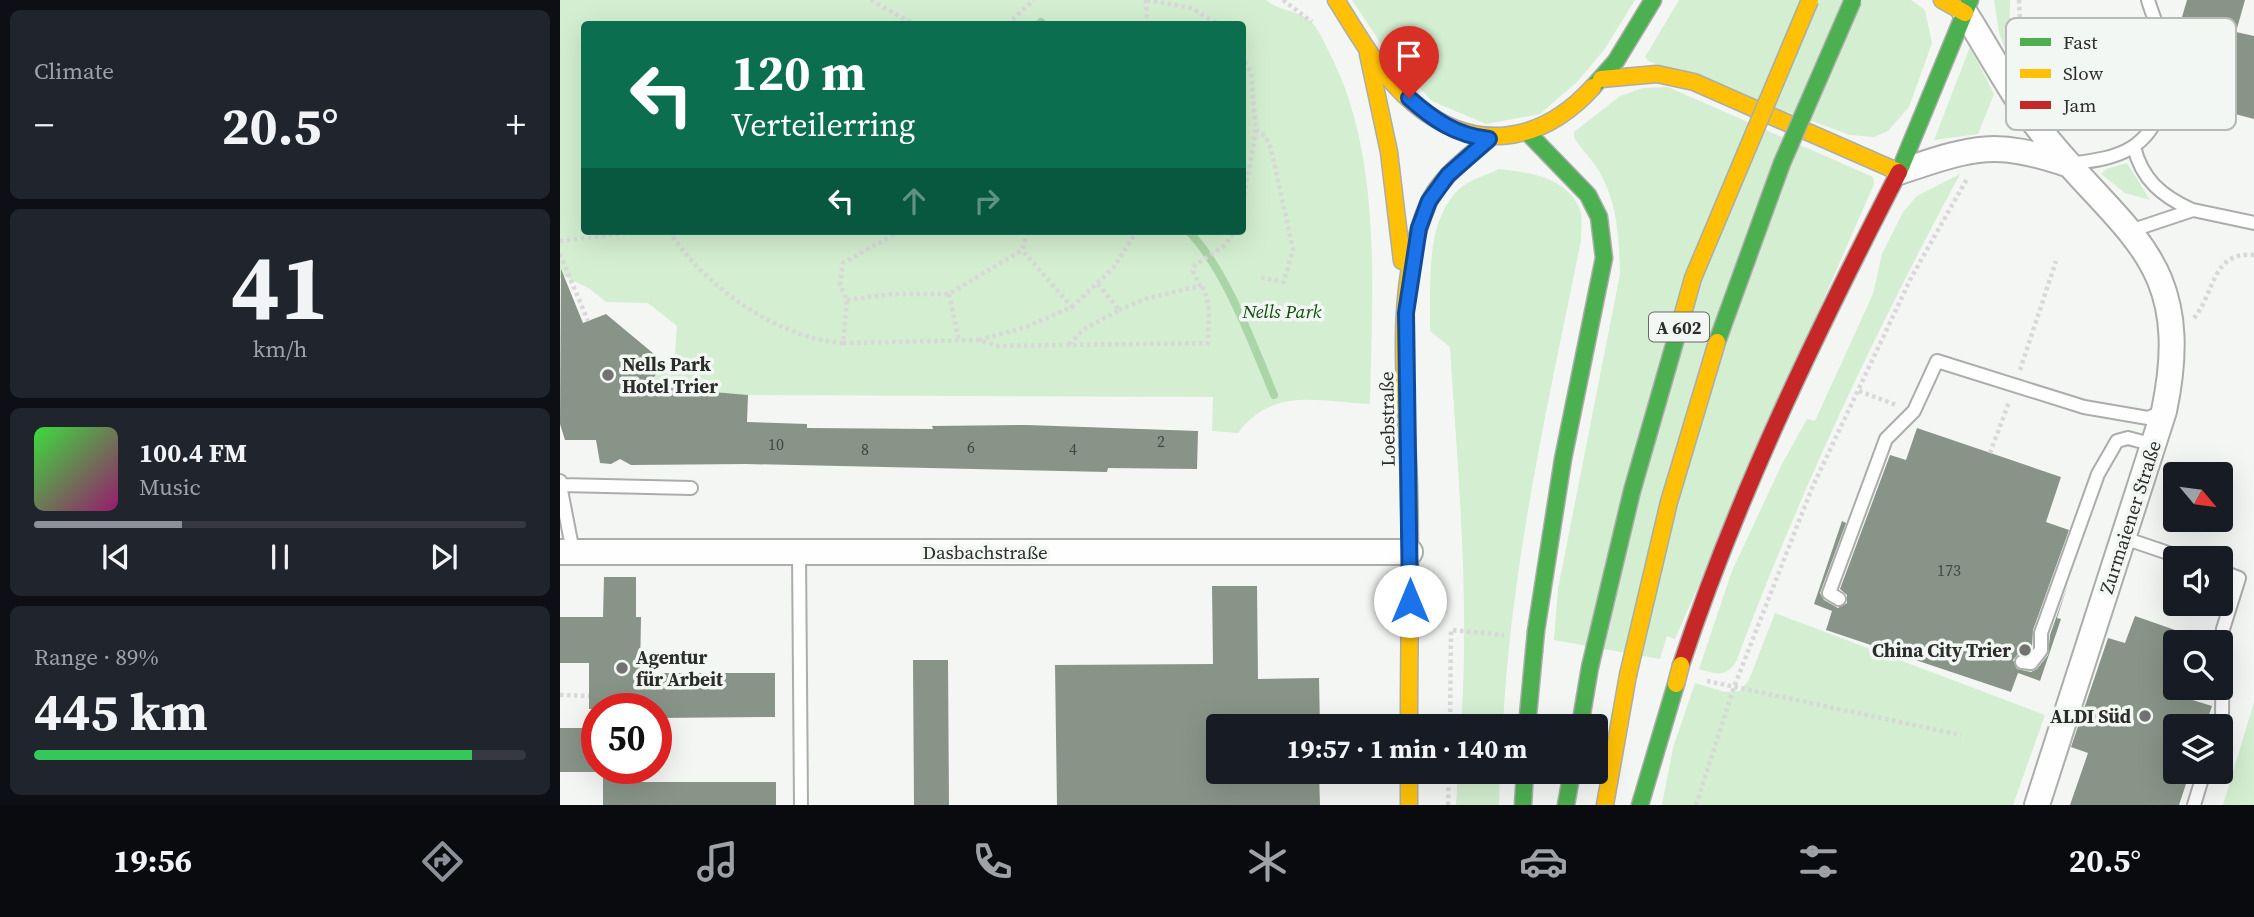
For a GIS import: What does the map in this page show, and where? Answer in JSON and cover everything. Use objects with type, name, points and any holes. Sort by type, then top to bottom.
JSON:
[{"type":"main road","points":[[1336,0],[1368,51],[1388,76],[1433,119],[1468,136],[1489,139],[1529,134],[1559,118],[1583,100],[1601,79],[1653,0]]},
{"type":"main road","name":"A 602","points":[[1582,714],[1590,667],[1629,503],[1693,278],[1810,0]]},
{"type":"main road","name":"A 602","points":[[1605,805],[1629,675],[1669,503],[1708,373],[1786,155],[1853,0]]},
{"type":"main road","name":"Zurmaiener Straße","points":[[1942,0],[1967,6]]},
{"type":"main road","points":[[1640,805],[1681,665],[1715,569],[1784,406],[1899,172],[1967,6]]},
{"type":"main road","points":[[1368,51],[1391,164],[1406,313]]},
{"type":"main road","points":[[1601,79],[1657,74],[1694,82],[1899,172]]},
{"type":"main road","points":[[1528,714],[1536,631],[1563,459],[1604,258],[1599,217],[1588,195],[1529,134]]},
{"type":"main road","name":"Loebstraße","points":[[1409,714],[1410,552],[1406,313],[1419,228],[1429,201],[1448,175],[1489,139]]},
{"type":"main road","points":[[1409,784],[1409,805]]},
{"type":"main road","points":[[1523,805],[1524,784]]},
{"type":"main road","points":[[1566,805],[1570,784]]},
{"type":"street","name":"Zurmaiener Straße","points":[[1967,6],[2006,81]]},
{"type":"street","name":"Zurmaiener Straße","points":[[2037,805],[2164,411],[2172,372],[2173,337],[2161,280],[2130,231],[2068,164],[2041,130]]},
{"type":"street","name":"Zurmaiener Straße","points":[[1899,172],[1965,150],[1986,148],[2026,150],[2068,164]]},
{"type":"street","name":"Dasbachstraße","points":[[566,552],[1410,552]]},
{"type":"lane","points":[[2148,0],[2154,18]]},
{"type":"lane","points":[[2147,130],[2134,147],[2141,169],[2152,185],[2193,210],[2254,223]]},
{"type":"lane","name":"Zurmaiener Straße","points":[[2068,164],[2109,157],[2134,147]]},
{"type":"lane","points":[[2130,231],[2193,210]]},
{"type":"lane","points":[[1839,599],[1829,593],[1876,462],[1886,439],[1914,411],[1937,361],[2084,407],[2148,418],[2164,411]]},
{"type":"lane","points":[[2022,662],[2031,663],[2041,650],[2041,633],[2098,474],[2117,441],[2128,438],[2154,445]]},
{"type":"lane","points":[[566,552],[561,484],[691,488]]},
{"type":"lane","points":[[2124,538],[2163,551]]},
{"type":"lane","points":[[799,553],[801,805]]},
{"type":"lane","points":[[2233,576],[2239,578],[2233,597]]},
{"type":"lane","points":[[2222,714],[2223,629],[2227,616]]},
{"type":"lane","points":[[2194,805],[2200,784]]},
{"type":"path","points":[[871,0],[908,21]]},
{"type":"path","points":[[1010,21],[1034,0]]},
{"type":"path","points":[[1147,21],[1147,0],[1191,8],[1213,21]]},
{"type":"path","points":[[2019,0],[2020,18]]},
{"type":"path","points":[[1246,63],[1251,73],[1256,130],[1246,186]]},
{"type":"path","points":[[1256,130],[1265,136],[1271,149],[1293,249],[1284,282],[1259,277]]},
{"type":"path","points":[[1696,805],[1734,687],[1812,488],[1911,278],[1986,148]]},
{"type":"path","points":[[560,241],[610,235]]},
{"type":"path","points":[[672,235],[683,253],[738,301],[781,326],[827,342],[843,343],[979,340],[1026,327],[1072,307],[1114,267],[1134,235]]},
{"type":"path","points":[[843,343],[847,300],[840,285],[843,263],[893,235]]},
{"type":"path","points":[[847,300],[892,294],[949,294],[1022,250],[1027,235]]},
{"type":"path","points":[[979,340],[998,346],[1208,343],[1209,311],[1205,290],[1193,271],[1202,259],[1224,246],[1232,235]]},
{"type":"path","points":[[1022,250],[1072,307]]},
{"type":"path","points":[[560,254],[588,321]]},
{"type":"path","points":[[2173,337],[2202,309],[2213,277],[2226,260],[2236,256],[2254,255]]},
{"type":"path","points":[[1990,453],[2056,261]]},
{"type":"path","points":[[1097,283],[1119,310]]},
{"type":"path","points":[[1069,344],[1083,330],[1119,310],[1148,298],[1200,286]]},
{"type":"path","points":[[949,294],[954,305],[959,341]]},
{"type":"path","points":[[1860,391],[1914,411]]},
{"type":"path","points":[[1450,714],[1451,630]]},
{"type":"path","points":[[1734,687],[1961,735]]},
{"type":"path","points":[[560,695],[581,696]]},
{"type":"path","points":[[1448,805],[1449,784]]},
{"type":"green space","name":"Nells Park","points":[[560,0],[1266,0],[1309,20],[1321,35],[1346,92],[1358,134],[1370,224],[1370,404],[1315,400],[1281,403],[1266,408],[1238,433],[1212,431],[1213,397],[748,395],[645,386],[675,353],[677,326],[648,303],[606,302],[590,289],[564,276],[560,278]]},
{"type":"green space","points":[[1352,0],[1635,0],[1604,50],[1577,82],[1540,114],[1486,124],[1432,101],[1386,51]]},
{"type":"green space","points":[[1679,0],[1911,0],[1925,10],[1932,43],[1909,107],[1888,131],[1874,137],[1850,135],[1648,61],[1645,57]]},
{"type":"green space","points":[[1994,0],[2010,0],[2010,18],[2006,18],[2006,52],[1999,32]]},
{"type":"green space","points":[[1970,47],[1994,94],[1978,134],[1934,140]]},
{"type":"green space","points":[[1668,87],[1873,177],[1874,184],[1675,639],[1667,636],[1660,659],[1554,640],[1558,589],[1620,274],[1618,235],[1611,197],[1597,168],[1574,138],[1574,132],[1620,96],[1643,88]]},
{"type":"green space","points":[[2127,163],[2150,200],[2125,193],[2101,174],[2106,169]]},
{"type":"green space","points":[[1499,169],[1545,178],[1555,182],[1572,197],[1579,207],[1581,219],[1581,240],[1544,421],[1523,543],[1507,665],[1504,714],[1462,714],[1464,584],[1450,347],[1430,331],[1430,276],[1440,219],[1459,189]]},
{"type":"green space","points":[[1960,174],[1868,354],[1812,475],[1736,662],[1724,673],[1699,669],[1732,571],[1782,464],[1807,419],[1815,421],[1873,294],[1882,254],[1903,212],[1917,196]]},
{"type":"green space","points":[[1775,613],[2045,715],[2013,805],[1662,805],[1673,748],[1695,683],[1725,692],[1740,691],[1749,680]]},
{"type":"green space","points":[[2254,702],[2254,805],[2223,805],[2229,784],[2233,784],[2233,772]]},
{"type":"green space","points":[[1457,784],[1500,784],[1499,805],[1456,805]]},
{"type":"building","points":[[2187,0],[2245,0],[2236,32],[2236,18],[2182,17]]},
{"type":"building","points":[[2236,32],[2254,36],[2254,119],[2236,114]]},
{"type":"building","points":[[561,269],[583,323],[606,314],[666,364],[645,386],[748,395],[747,422],[807,424],[807,428],[933,429],[932,426],[1027,425],[1198,431],[1197,469],[1108,468],[1107,472],[746,464],[631,465],[620,459],[611,464],[600,463],[596,440],[565,440],[560,424]]},
{"type":"building","points":[[1917,428],[2061,477],[2046,522],[2069,530],[2033,630],[2032,647],[2027,654],[2018,654],[2013,660],[2017,669],[2031,672],[2037,669],[2048,655],[2050,635],[2068,584],[2057,618],[2061,619],[2040,681],[2018,673],[2011,692],[1826,630],[1832,611],[1814,604],[1842,521],[1846,523],[1820,593],[1824,600],[1838,608],[1847,603],[1847,595],[1840,589],[1890,455],[1906,460]]},
{"type":"building","name":"Agentur für Arbeit","points":[[604,577],[636,577],[636,617],[641,617],[640,673],[775,673],[775,717],[672,718],[672,693],[589,693],[589,663],[560,663],[560,617],[603,617]]},
{"type":"building","points":[[1212,586],[1257,586],[1258,679],[1319,678],[1320,714],[1206,714],[1206,784],[1319,784],[1320,805],[1057,805],[1055,665],[1213,664]]},
{"type":"building","name":"ALDI Süd","points":[[2135,616],[2175,630],[2163,630],[2163,700],[2192,700],[2212,706],[2209,714],[2163,714],[2163,784],[2186,784],[2179,805],[2070,805],[2088,753],[2071,747],[2108,638],[2125,643]]},
{"type":"building","points":[[913,660],[948,660],[949,805],[914,805]]},
{"type":"building","points":[[560,728],[581,728],[581,772],[560,772]]},
{"type":"building","name":"Agentur für Arbeit","points":[[776,782],[776,805],[603,805],[603,784]]},
{"type":"waterway","points":[[1191,235],[1226,286],[1274,395]]},
{"type":"traffic: fast","points":[[1593,87],[1616,61],[1653,0]]},
{"type":"traffic: fast","points":[[1717,342],[1782,163],[1853,0]]},
{"type":"traffic: fast","points":[[1899,172],[1970,0]]},
{"type":"traffic: fast","points":[[1529,134],[1588,195],[1599,217],[1604,258],[1563,459],[1536,631]]},
{"type":"traffic: fast","points":[[1590,667],[1632,491],[1681,321]]},
{"type":"traffic: fast","points":[[1534,652],[1536,631]]},
{"type":"traffic: fast","points":[[1528,714],[1534,652]]},
{"type":"traffic: fast","points":[[1582,714],[1590,667]]},
{"type":"traffic: fast","points":[[1640,805],[1676,684]]},
{"type":"traffic: fast","points":[[1523,805],[1524,784]]},
{"type":"traffic: fast","points":[[1566,805],[1570,784]]},
{"type":"traffic: slow","points":[[1336,0],[1371,54],[1401,92],[1436,119],[1460,130],[1506,136],[1529,131],[1552,121],[1593,87]]},
{"type":"traffic: slow","points":[[1681,321],[1693,278],[1810,0]]},
{"type":"traffic: slow","points":[[1942,0],[1965,13]]},
{"type":"traffic: slow","points":[[1368,54],[1389,152],[1402,261]]},
{"type":"traffic: slow","points":[[1601,79],[1657,74],[1694,82],[1899,172]]},
{"type":"traffic: slow","points":[[1409,714],[1410,518],[1404,381],[1405,308],[1409,272],[1416,237],[1433,194],[1455,168],[1489,139]]},
{"type":"traffic: slow","points":[[1628,675],[1669,502],[1717,342]]},
{"type":"traffic: slow","points":[[1676,684],[1681,665]]},
{"type":"traffic: slow","points":[[1605,805],[1628,675]]},
{"type":"traffic: slow","points":[[1409,784],[1409,805]]},
{"type":"traffic: jam","points":[[1681,665],[1727,538],[1780,414],[1899,172]]},
{"type":"place","name":"Nells Park Hotel Trier","points":[[608,375]]},
{"type":"place","name":"China City Trier","points":[[2025,650]]},
{"type":"place","name":"Agentur für Arbeit","points":[[622,668]]},
{"type":"place","name":"ALDI Süd","points":[[2145,716]]},
{"type":"route","points":[[1409,98],[1449,129],[1468,136],[1489,139],[1448,175],[1429,201],[1419,228],[1406,313],[1410,601]]}]
